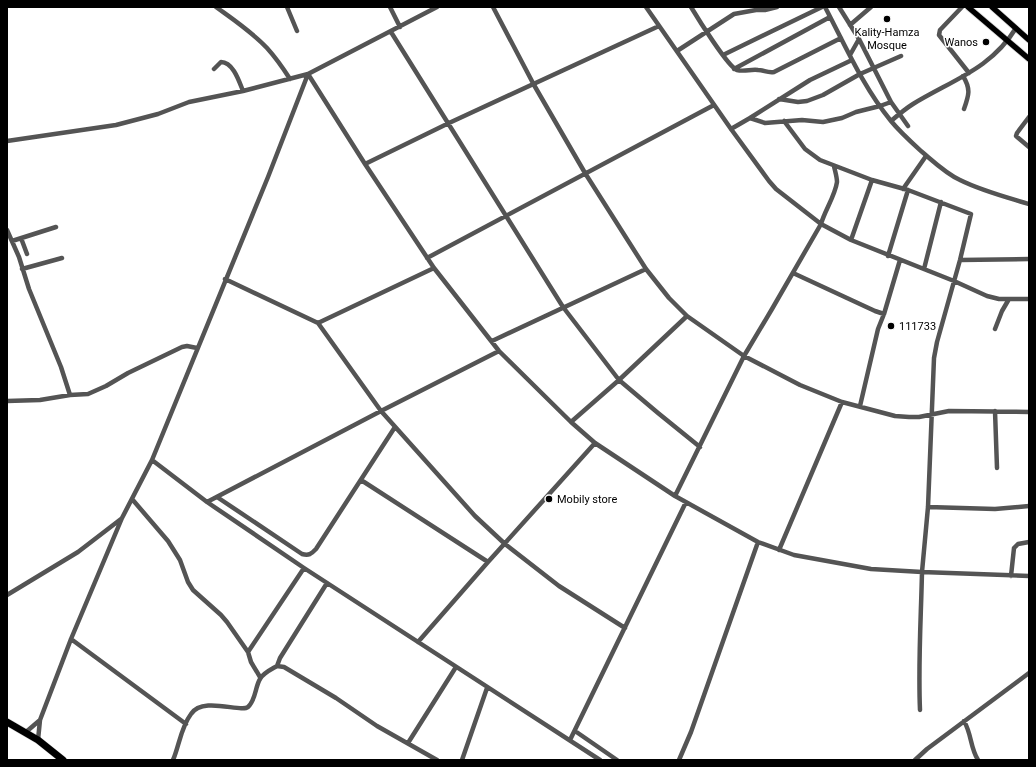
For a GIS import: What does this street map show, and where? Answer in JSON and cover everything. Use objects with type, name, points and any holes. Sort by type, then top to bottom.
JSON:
[{"type":"highway","points":[[7,722],[38,740],[63,760]]},
{"type":"main road","points":[[968,7],[1009,40],[1029,59]]},
{"type":"main road","points":[[992,7],[1029,40]]},
{"type":"street","points":[[216,7],[243,26],[268,48],[290,78]]},
{"type":"street","points":[[287,7],[297,31]]},
{"type":"street","points":[[390,7],[400,27]]},
{"type":"street","points":[[7,141],[116,125],[158,114],[189,102],[243,91],[308,74],[391,32],[436,7]]},
{"type":"street","points":[[493,7],[534,84],[585,174],[646,268],[669,298],[687,316],[744,356],[800,385],[842,402],[895,416],[919,417],[949,411],[1029,412]]},
{"type":"street","points":[[646,7],[731,129],[776,189],[821,224],[851,240],[954,281],[987,296],[1009,299],[1029,299]]},
{"type":"street","points":[[691,7],[706,31],[734,69],[742,71],[758,70],[769,73],[774,72],[841,38]]},
{"type":"street","points":[[677,51],[734,14],[776,7]]},
{"type":"street","points":[[723,55],[823,7],[860,74],[880,106],[908,140],[939,167],[959,180],[1004,197],[1029,204]]},
{"type":"street","points":[[839,7],[859,38],[891,102],[908,126]]},
{"type":"street","points":[[850,25],[871,7]]},
{"type":"street","points":[[962,7],[940,30],[939,35],[969,72]]},
{"type":"street","points":[[734,69],[830,18]]},
{"type":"street","points":[[365,164],[449,123],[659,26]]},
{"type":"street","points":[[891,121],[914,102],[943,88],[985,63],[1009,40],[1016,28]]},
{"type":"street","points":[[391,32],[563,307],[619,380],[700,446]]},
{"type":"street","points":[[731,129],[810,80],[851,57],[859,38]]},
{"type":"street","points":[[779,99],[798,102],[807,101],[830,91],[860,74],[901,56]]},
{"type":"street","points":[[214,69],[221,62],[226,63],[236,74],[243,91]]},
{"type":"street","points":[[308,74],[365,164],[434,268],[499,351],[571,422],[595,443],[686,502],[758,542],[794,555],[871,569],[1029,576]]},
{"type":"street","points":[[38,740],[40,720],[71,639],[122,518],[152,460],[268,177],[308,74]]},
{"type":"street","points":[[963,76],[969,89],[964,109]]},
{"type":"street","points":[[750,118],[765,123],[832,120],[891,102]]},
{"type":"street","points":[[427,258],[714,105]]},
{"type":"street","points":[[1029,117],[1016,136],[1029,147]]},
{"type":"street","points":[[784,121],[805,149],[820,160],[872,180],[906,189],[971,214],[934,358],[928,507],[922,572],[921,639],[918,669],[920,710]]},
{"type":"street","points":[[888,256],[906,189],[926,156]]},
{"type":"street","points":[[676,496],[744,356],[794,273],[821,224],[834,194],[837,183],[834,166]]},
{"type":"street","points":[[851,240],[872,180]]},
{"type":"street","points":[[924,269],[941,202]]},
{"type":"street","points":[[12,241],[56,227]]},
{"type":"street","points":[[7,230],[61,367],[70,395]]},
{"type":"street","points":[[21,238],[27,254]]},
{"type":"street","points":[[22,269],[62,258]]},
{"type":"street","points":[[960,260],[1029,259]]},
{"type":"street","points":[[860,406],[878,329],[900,260]]},
{"type":"street","points":[[318,323],[434,268]]},
{"type":"street","points":[[492,341],[646,268]]},
{"type":"street","points":[[794,273],[884,314]]},
{"type":"street","points":[[225,279],[318,323],[381,411],[470,511],[505,544],[559,586],[625,628]]},
{"type":"street","points":[[995,329],[1002,311],[1009,299]]},
{"type":"street","points":[[571,422],[619,380],[687,316]]},
{"type":"street","points":[[7,401],[40,400],[70,395],[82,395],[94,392],[182,347],[186,346],[198,348]]},
{"type":"street","points":[[207,502],[499,351]]},
{"type":"street","points":[[779,550],[842,402]]},
{"type":"street","points":[[995,411],[997,468]]},
{"type":"street","points":[[217,496],[302,554],[312,554],[395,427]]},
{"type":"street","points":[[418,642],[595,443]]},
{"type":"street","points":[[152,460],[207,502],[304,568],[600,760]]},
{"type":"street","points":[[361,480],[488,562]]},
{"type":"street","points":[[132,499],[168,541],[180,560],[188,582],[193,590],[221,615],[248,652],[251,662],[260,678]]},
{"type":"street","points":[[570,740],[686,502]]},
{"type":"street","points":[[928,507],[995,509],[1029,506]]},
{"type":"street","points":[[7,595],[78,552],[122,518]]},
{"type":"street","points":[[679,760],[691,732],[758,542]]},
{"type":"street","points":[[1011,576],[1014,548],[1018,544],[1029,542]]},
{"type":"street","points":[[248,652],[304,568]]},
{"type":"street","points":[[173,760],[186,724],[190,715],[195,710],[203,706],[230,706],[243,709],[248,708],[260,678],[277,666],[280,658],[327,583]]},
{"type":"street","points":[[71,639],[186,724]]},
{"type":"street","points":[[277,666],[284,667],[291,671],[336,698],[377,726],[437,760]]},
{"type":"street","points":[[408,743],[456,667]]},
{"type":"street","points":[[915,760],[927,749],[1029,673]]},
{"type":"street","points":[[462,760],[487,688]]},
{"type":"street","points":[[26,732],[40,720]]},
{"type":"street","points":[[964,721],[969,730],[972,749],[978,760]]},
{"type":"street","points":[[575,731],[615,759]]},
{"type":"place","name":"Kality-Hamza Mosque","points":[[887,19]]},
{"type":"place","name":"Wanos","points":[[986,42]]},
{"type":"place","name":"111733","points":[[891,326]]},
{"type":"place","name":"Mobily store","points":[[549,499]]}]
